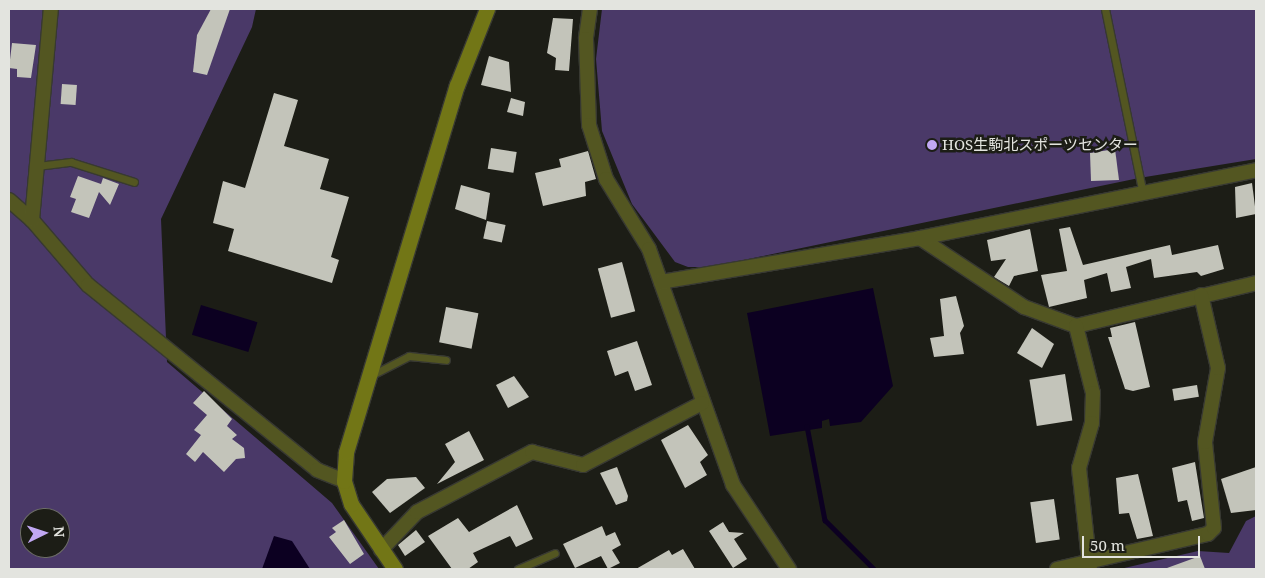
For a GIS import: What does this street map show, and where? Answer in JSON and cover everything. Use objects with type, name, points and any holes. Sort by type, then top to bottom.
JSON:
[{"type":"street","points":[[32,220],[50,9]]},
{"type":"street","points":[[395,569],[350,504],[344,481],[346,452],[457,86],[486,9]]},
{"type":"street","points":[[590,9],[586,39],[589,125],[606,179],[649,249],[702,403],[746,510],[789,569]]},
{"type":"street","points":[[661,282],[920,238],[1142,190],[1256,170]]},
{"type":"street","points":[[9,200],[32,220],[88,285],[317,470],[344,481]]},
{"type":"street","points":[[920,238],[1024,307],[1076,326],[1256,283]]},
{"type":"street","points":[[1057,569],[1090,565],[1208,534],[1214,528],[1205,442],[1218,368],[1202,295]]},
{"type":"street","points":[[1076,326],[1093,393],[1092,423],[1079,468],[1090,565]]},
{"type":"street","points":[[381,550],[418,512],[532,452],[583,465],[702,403]]},
{"type":"lane","points":[[1105,9],[1142,190]]},
{"type":"lane","points":[[37,166],[71,162],[134,182]]},
{"type":"lane","points":[[367,378],[409,356],[446,360]]},
{"type":"lane","points":[[518,569],[556,553]]},
{"type":"shaded area","points":[[9,9],[256,9],[252,27],[161,219],[167,362],[332,503],[379,569],[9,569]]},
{"type":"shaded area","name":"HOS生駒北スポーツセンター","points":[[602,9],[1256,9],[1256,159],[1139,178],[710,267],[688,267],[675,262],[632,204],[602,131],[596,59]]},
{"type":"shaded area","points":[[873,288],[893,386],[861,422],[830,426],[829,419],[822,421],[822,428],[770,436],[747,313]]},
{"type":"shaded area","points":[[201,305],[257,322],[248,352],[192,335]]},
{"type":"shaded area","points":[[1256,516],[1256,569],[1120,569],[1198,551],[1229,553],[1246,521]]},
{"type":"shaded area","points":[[274,536],[292,541],[310,569],[262,569]]},
{"type":"building","points":[[211,9],[230,9],[207,75],[193,72],[197,35]]},
{"type":"building","points":[[553,18],[573,19],[569,71],[555,70],[556,58],[547,53]]},
{"type":"building","points":[[12,43],[36,45],[31,78],[17,77],[17,69],[9,68]]},
{"type":"building","points":[[489,56],[509,62],[511,92],[481,85]]},
{"type":"building","points":[[62,84],[77,85],[76,105],[61,104]]},
{"type":"building","points":[[274,93],[298,100],[284,146],[329,159],[320,189],[349,197],[331,257],[339,260],[332,283],[228,251],[234,229],[213,223],[223,181],[245,188]]},
{"type":"building","points":[[511,98],[525,102],[523,116],[507,112]]},
{"type":"building","points":[[491,148],[517,152],[513,173],[488,169]]},
{"type":"building","points":[[1115,149],[1119,180],[1091,181],[1090,153]]},
{"type":"building","points":[[588,151],[596,179],[585,182],[586,196],[543,206],[535,173],[561,167],[559,159]]},
{"type":"building","points":[[78,176],[101,184],[103,178],[119,184],[110,205],[99,192],[89,218],[71,212],[76,199],[70,197]]},
{"type":"building","points":[[1252,183],[1256,214],[1236,218],[1235,187]]},
{"type":"building","points":[[461,185],[490,193],[486,220],[455,209]]},
{"type":"building","points":[[487,221],[506,225],[502,243],[483,239]]},
{"type":"building","points":[[1070,227],[1083,265],[1170,245],[1172,255],[1218,245],[1224,269],[1201,276],[1197,272],[1154,278],[1151,259],[1126,267],[1131,288],[1111,292],[1107,273],[1084,280],[1087,298],[1049,307],[1041,275],[1067,271],[1059,229]]},
{"type":"building","points":[[1030,229],[1038,271],[1014,276],[1009,286],[994,277],[1006,259],[991,261],[987,240]]},
{"type":"building","points":[[622,262],[635,311],[611,318],[598,268]]},
{"type":"building","points":[[956,296],[964,326],[960,333],[964,354],[934,357],[930,338],[944,336],[940,299]]},
{"type":"building","points":[[446,307],[478,313],[472,349],[439,342]]},
{"type":"building","points":[[1135,322],[1150,387],[1133,391],[1125,389],[1108,337],[1112,337],[1110,328]]},
{"type":"building","points":[[1032,328],[1054,344],[1042,368],[1017,353]]},
{"type":"building","points":[[637,341],[652,385],[635,391],[628,371],[615,376],[607,351]]},
{"type":"building","points":[[1065,374],[1072,420],[1037,426],[1029,380]]},
{"type":"building","points":[[514,376],[529,397],[508,408],[496,385]]},
{"type":"building","points":[[1197,385],[1199,397],[1174,401],[1172,389]]},
{"type":"building","points":[[204,391],[232,419],[227,426],[237,435],[232,439],[244,448],[245,458],[236,459],[224,472],[203,452],[195,462],[186,454],[201,435],[194,430],[207,415],[193,403]]},
{"type":"building","points":[[688,425],[708,455],[700,462],[707,475],[685,488],[661,440]]},
{"type":"building","points":[[469,431],[484,460],[437,484],[455,462],[445,444]]},
{"type":"building","points":[[1195,462],[1204,518],[1192,521],[1187,500],[1178,502],[1172,468]]},
{"type":"building","points":[[617,467],[628,496],[627,501],[616,505],[600,473]]},
{"type":"building","points":[[1256,467],[1256,510],[1231,513],[1221,479]]},
{"type":"building","points":[[1138,474],[1153,536],[1137,539],[1129,513],[1119,514],[1116,478]]},
{"type":"building","points":[[416,477],[425,488],[390,513],[372,492],[387,479]]},
{"type":"building","points":[[1054,499],[1060,540],[1036,543],[1030,502]]},
{"type":"building","points":[[517,505],[533,539],[516,547],[510,536],[473,553],[478,562],[468,569],[452,569],[428,536],[458,518],[469,532]]},
{"type":"building","points":[[344,520],[364,554],[350,564],[329,537],[336,532],[332,528]]},
{"type":"building","points":[[723,522],[729,532],[744,533],[734,539],[747,559],[733,568],[709,531]]},
{"type":"building","points":[[602,526],[606,536],[615,532],[621,545],[612,550],[620,563],[608,569],[601,556],[575,568],[563,544]]},
{"type":"building","points":[[416,530],[425,542],[405,556],[398,545]]},
{"type":"building","points":[[683,549],[695,569],[636,569],[669,550],[672,555]]},
{"type":"building","points":[[1200,556],[1205,569],[1167,569],[1167,568]]},
{"type":"waterway","points":[[807,426],[825,520],[874,569]]},
{"type":"place","name":"HOS生駒北スポーツセンター","points":[[932,145]]}]
